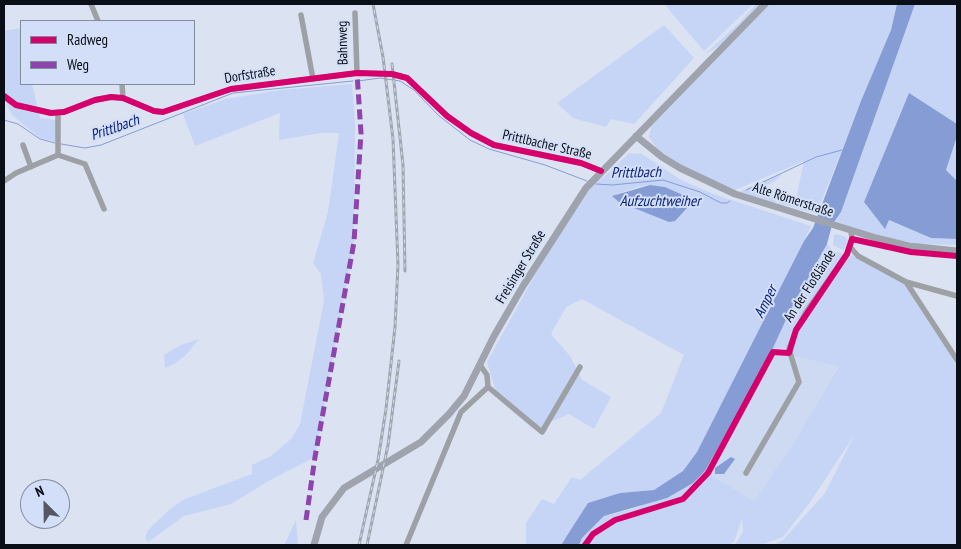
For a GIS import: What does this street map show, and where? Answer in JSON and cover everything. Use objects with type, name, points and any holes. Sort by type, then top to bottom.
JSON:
[{"type":"main road","name":"Freisinger Straße","points":[[314,545],[322,517],[336,496],[356,479],[409,450],[435,430],[464,396],[523,286],[591,182],[764,4]]},
{"type":"main road","name":"Alte Römerstraße","points":[[636,136],[662,157],[705,181],[735,194],[851,231],[909,246],[957,251]]},
{"type":"street","points":[[91,4],[98,20]]},
{"type":"street","name":"Bahnweg","points":[[355,13],[360,73]]},
{"type":"street","points":[[301,15],[313,79]]},
{"type":"street","name":"Prittlbacher Straße","points":[[360,73],[380,72],[407,78],[447,116],[464,129],[494,145],[581,163],[600,171]]},
{"type":"street","name":"Dorfstraße","points":[[4,96],[22,108],[58,113],[102,98],[123,98],[154,111],[163,112],[231,89],[360,73]]},
{"type":"street","points":[[122,85],[123,98]]},
{"type":"street","points":[[58,113],[58,155]]},
{"type":"street","points":[[23,145],[31,167]]},
{"type":"street","points":[[4,181],[58,155],[84,164],[104,209]]},
{"type":"street","name":"An der Floßlände","points":[[746,473],[799,382],[789,353],[796,330],[850,247],[851,231]]},
{"type":"street","points":[[850,247],[858,256],[906,282],[957,296]]},
{"type":"street","points":[[906,282],[957,360]]},
{"type":"street","points":[[480,365],[487,375],[488,387],[542,432],[580,367]]},
{"type":"street","points":[[406,545],[462,412],[488,387]]},
{"type":"shaded area","points":[[664,4],[753,4],[704,51]]},
{"type":"shaded area","points":[[756,4],[761,4],[723,43],[704,55],[739,23]]},
{"type":"shaded area","points":[[769,4],[897,4],[891,30],[816,214],[778,203],[780,199],[796,199],[804,161],[735,190],[706,179],[674,161],[657,149],[649,137],[651,127]]},
{"type":"shaded area","points":[[915,4],[957,4],[957,124],[909,94],[864,202],[885,228],[888,220],[931,238],[957,239],[957,245],[920,244],[864,232],[835,221],[841,212]]},
{"type":"shaded area","points":[[664,25],[694,58],[634,124],[611,119],[606,127],[573,118],[557,103]]},
{"type":"shaded area","points":[[20,28],[20,85],[32,85],[40,118],[56,120],[56,142],[40,138],[12,115],[4,98],[4,31]]},
{"type":"shaded area","points":[[352,84],[355,122],[354,242],[315,457],[272,479],[231,504],[184,516],[148,542],[145,538],[148,530],[170,509],[185,499],[252,474],[252,465],[271,456],[292,438],[300,424],[324,301],[321,274],[313,263],[328,212],[339,133],[321,133],[279,140],[280,113],[195,146],[183,114],[226,99],[281,90]]},
{"type":"shaded area","points":[[957,136],[957,181],[946,170]]},
{"type":"shaded area","points":[[629,153],[642,154],[681,180],[716,195],[811,226],[772,307],[697,452],[683,471],[654,490],[620,493],[563,540],[561,545],[526,545],[526,523],[542,499],[554,504],[572,477],[580,480],[661,413],[684,355],[582,299],[566,307],[551,334],[570,356],[582,380],[611,397],[594,429],[569,414],[548,423],[546,432],[532,428],[499,400],[487,362],[548,251],[589,190],[599,179],[604,177]],"holes":[[[650,185],[665,187],[612,196],[637,187]]]},
{"type":"shaded area","points":[[783,173],[775,181],[760,188],[777,198],[775,203],[739,192]]},
{"type":"shaded area","points":[[834,234],[844,236],[848,240],[843,250],[833,245]]},
{"type":"shaded area","points":[[827,244],[833,251],[841,253],[842,256],[793,329],[787,348],[772,349],[789,313]]},
{"type":"shaded area","points":[[851,255],[901,280],[957,365],[957,545],[774,545],[783,540],[825,493],[855,434],[810,502],[783,537],[761,545],[735,545],[743,531],[742,519],[734,542],[727,545],[579,545],[582,538],[604,516],[637,508],[701,476],[705,471],[754,501],[794,442],[839,366],[792,356],[792,349],[798,331],[808,313]]},
{"type":"shaded area","points":[[199,339],[186,355],[176,363],[165,368],[164,355],[181,345]]},
{"type":"shaded area","points":[[774,353],[839,365],[794,442],[754,501],[709,473]]},
{"type":"shaded area","points":[[296,520],[298,545],[284,545]]},
{"type":"water","points":[[897,4],[915,4],[841,212],[832,225],[827,244],[789,313],[767,361],[705,471],[693,483],[667,498],[604,516],[582,538],[579,545],[561,545],[588,503],[620,493],[654,490],[683,471],[697,452],[804,241],[813,228],[861,101],[891,30]]},
{"type":"water","points":[[909,93],[957,124],[957,136],[946,170],[957,181],[957,239],[931,238],[889,220],[885,229],[864,202]]},
{"type":"water","name":"Aufzuchtweiher","points":[[650,185],[665,187],[685,196],[688,201],[687,208],[675,221],[669,222],[619,202],[612,196]]},
{"type":"water","points":[[731,457],[735,459],[724,474],[715,474],[715,468]]},
{"type":"waterway","name":"Prittlbach","points":[[358,81],[380,78],[400,81],[414,90],[438,115],[470,140],[489,149],[545,165],[587,181]]},
{"type":"waterway","name":"Prittlbach","points":[[61,144],[85,148],[101,145],[233,93],[353,81]]},
{"type":"waterway","name":"Prittlbach","points":[[4,120],[18,124],[40,139],[55,143]]},
{"type":"waterway","name":"Prittlbach","points":[[746,190],[816,157],[842,150]]},
{"type":"waterway","name":"Prittlbach","points":[[596,184],[612,185],[663,180],[700,192],[721,203],[730,201]]},
{"type":"railway","points":[[359,545],[378,460],[386,409],[395,327],[398,265],[393,139],[383,57],[373,4]]},
{"type":"railway","points":[[392,64],[403,165],[405,271]]},
{"type":"railway","points":[[367,545],[388,445],[399,361]]},
{"type":"marked path","points":[[306,520],[315,457],[354,242],[361,133],[357,73]]},
{"type":"cycle path","points":[[4,96],[16,105],[51,113],[64,112],[95,100],[111,97],[123,98],[154,111],[163,112],[231,89],[357,73],[392,74],[407,78],[447,116],[471,133],[494,145],[581,163],[601,171]]},
{"type":"cycle path","points":[[585,545],[593,534],[615,520],[683,499],[708,473],[773,352],[789,353],[796,330],[847,254],[852,239],[911,252],[957,256]]},
{"type":"water label","name":"Amper","points":[[766,302]]}]
